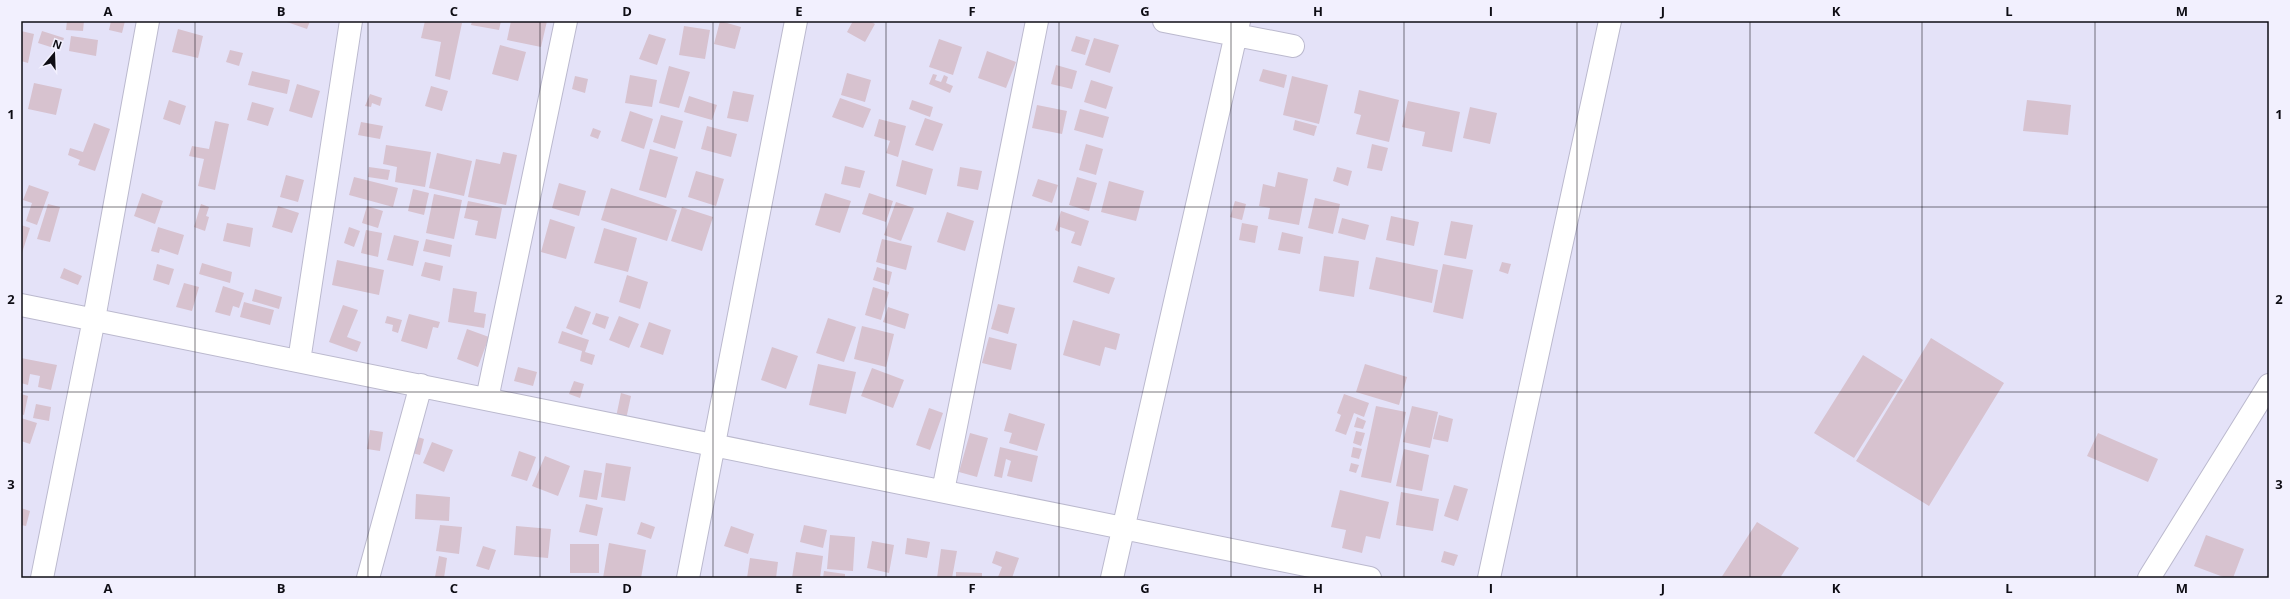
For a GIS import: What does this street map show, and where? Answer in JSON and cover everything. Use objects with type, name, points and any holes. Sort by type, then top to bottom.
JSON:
[{"type":"street","points":[[42,578],[94,319],[148,21]]},
{"type":"street","points":[[299,361],[351,21]]},
{"type":"street","points":[[486,399],[566,21]]},
{"type":"street","points":[[688,578],[796,21]]},
{"type":"street","points":[[943,491],[1037,21]]},
{"type":"street","points":[[1164,21],[1237,28],[1293,46]]},
{"type":"street","points":[[1489,578],[1610,21]]},
{"type":"street","points":[[1112,578],[1237,28]]},
{"type":"street","points":[[21,305],[1370,578]]},
{"type":"street","points":[[368,578],[421,385]]},
{"type":"street","points":[[2149,578],[2269,385]]},
{"type":"building","points":[[67,21],[84,21],[83,31],[66,30]]},
{"type":"building","points":[[111,21],[125,21],[122,33],[109,30]]},
{"type":"building","points":[[284,21],[310,21],[307,29]]},
{"type":"building","points":[[425,21],[462,23],[450,80],[435,76],[441,42],[421,38]]},
{"type":"building","points":[[472,21],[501,21],[499,30],[471,25]]},
{"type":"building","points":[[511,21],[547,21],[541,47],[507,40]]},
{"type":"building","points":[[720,21],[741,27],[735,49],[714,44]]},
{"type":"building","points":[[853,21],[870,21],[875,24],[865,42],[847,32]]},
{"type":"building","points":[[684,26],[710,30],[705,59],[679,55]]},
{"type":"building","points":[[178,29],[203,36],[198,58],[172,52]]},
{"type":"building","points":[[21,31],[34,34],[28,63],[21,61]]},
{"type":"building","points":[[42,31],[64,38],[60,50],[38,43]]},
{"type":"building","points":[[649,34],[666,39],[657,65],[639,59]]},
{"type":"building","points":[[71,36],[98,40],[96,56],[69,51]]},
{"type":"building","points":[[1076,36],[1090,40],[1085,55],[1071,51]]},
{"type":"building","points":[[1094,38],[1119,45],[1110,73],[1085,65]]},
{"type":"building","points":[[939,39],[962,47],[953,75],[929,67]]},
{"type":"building","points":[[500,45],[526,52],[518,81],[492,74]]},
{"type":"building","points":[[230,50],[243,53],[239,66],[226,62]]},
{"type":"building","points":[[987,51],[1016,62],[1006,88],[978,78]]},
{"type":"building","points":[[1056,65],[1077,71],[1072,89],[1051,84]]},
{"type":"building","points":[[669,66],[690,72],[679,108],[659,103]]},
{"type":"building","points":[[1263,69],[1287,75],[1284,88],[1259,81]]},
{"type":"building","points":[[252,71],[290,80],[287,94],[248,85]]},
{"type":"building","points":[[847,73],[871,80],[865,102],[841,95]]},
{"type":"building","points":[[933,74],[937,75],[935,80],[941,82],[944,75],[948,77],[946,83],[953,86],[950,93],[929,84]]},
{"type":"building","points":[[630,75],[657,80],[652,107],[625,103]]},
{"type":"building","points":[[575,76],[588,79],[585,93],[572,89]]},
{"type":"building","points":[[1292,76],[1328,85],[1319,124],[1283,115]]},
{"type":"building","points":[[1091,80],[1113,87],[1106,109],[1084,102]]},
{"type":"building","points":[[34,83],[62,89],[56,115],[28,109]]},
{"type":"building","points":[[297,84],[320,91],[312,118],[289,111]]},
{"type":"building","points":[[431,86],[448,91],[442,111],[425,106]]},
{"type":"building","points":[[1359,90],[1399,100],[1389,142],[1356,134],[1361,115],[1354,113]]},
{"type":"building","points":[[733,91],[754,95],[748,122],[727,118]]},
{"type":"building","points":[[370,94],[382,98],[380,106],[372,103],[371,107],[365,106]]},
{"type":"building","points":[[689,96],[717,105],[712,120],[684,112]]},
{"type":"building","points":[[840,98],[871,109],[863,128],[832,117]]},
{"type":"building","points":[[169,100],[186,106],[180,125],[163,119]]},
{"type":"building","points":[[912,100],[933,107],[930,117],[909,109]]},
{"type":"building","points":[[2027,100],[2071,105],[2068,135],[2023,131]]},
{"type":"building","points":[[1408,101],[1460,112],[1452,152],[1422,146],[1425,132],[1402,127]]},
{"type":"building","points":[[252,102],[274,108],[268,126],[247,120]]},
{"type":"building","points":[[1037,105],[1067,111],[1062,134],[1032,128]]},
{"type":"building","points":[[1470,107],[1497,113],[1490,144],[1463,138]]},
{"type":"building","points":[[1080,109],[1109,117],[1103,138],[1074,130]]},
{"type":"building","points":[[630,111],[653,119],[644,149],[621,141]]},
{"type":"building","points":[[661,115],[683,121],[675,149],[653,142]]},
{"type":"building","points":[[925,118],[943,124],[933,151],[915,145]]},
{"type":"building","points":[[879,119],[906,126],[898,157],[886,153],[890,141],[874,136]]},
{"type":"building","points":[[1295,120],[1317,126],[1314,136],[1293,130]]},
{"type":"building","points":[[215,121],[229,124],[215,190],[198,186],[204,159],[189,156],[192,146],[209,149]]},
{"type":"building","points":[[361,122],[383,126],[380,139],[358,135]]},
{"type":"building","points":[[94,123],[110,129],[95,171],[78,165],[80,160],[68,155],[70,148],[83,152]]},
{"type":"building","points":[[707,126],[737,134],[731,157],[701,149]]},
{"type":"building","points":[[593,128],[601,131],[598,139],[590,136]]},
{"type":"building","points":[[1086,144],[1103,149],[1096,175],[1079,170]]},
{"type":"building","points":[[1372,144],[1388,148],[1382,171],[1367,168]]},
{"type":"building","points":[[386,145],[431,152],[425,187],[395,182],[397,167],[383,164]]},
{"type":"building","points":[[650,149],[678,157],[666,198],[639,190]]},
{"type":"building","points":[[503,152],[517,155],[506,205],[468,197],[476,159],[500,164]]},
{"type":"building","points":[[437,153],[472,161],[464,196],[429,188]]},
{"type":"building","points":[[902,160],[933,169],[926,195],[896,186]]},
{"type":"building","points":[[845,166],[865,171],[860,188],[841,184]]},
{"type":"building","points":[[369,167],[390,170],[388,180],[368,177]]},
{"type":"building","points":[[960,167],[982,171],[978,190],[957,186]]},
{"type":"building","points":[[1337,167],[1352,171],[1348,186],[1333,181]]},
{"type":"building","points":[[696,171],[724,179],[716,206],[688,197]]},
{"type":"building","points":[[1278,172],[1308,179],[1299,225],[1268,219],[1270,208],[1259,206],[1263,184],[1275,187]]},
{"type":"building","points":[[286,175],[304,180],[298,202],[280,197]]},
{"type":"building","points":[[354,177],[398,188],[393,207],[349,195]]},
{"type":"building","points":[[1077,177],[1097,183],[1089,211],[1069,205]]},
{"type":"building","points":[[1038,179],[1058,185],[1052,203],[1032,196]]},
{"type":"building","points":[[1109,181],[1144,191],[1136,221],[1101,212]]},
{"type":"building","points":[[559,183],[586,191],[579,216],[552,208]]},
{"type":"building","points":[[29,185],[49,192],[37,225],[26,221],[32,203],[23,200]]},
{"type":"building","points":[[611,188],[677,210],[667,241],[601,220]]},
{"type":"building","points":[[413,189],[429,193],[424,215],[408,211]]},
{"type":"building","points":[[142,193],[163,201],[155,224],[134,216]]},
{"type":"building","points":[[825,193],[851,201],[840,233],[815,225]]},
{"type":"building","points":[[869,193],[893,201],[886,222],[862,214]]},
{"type":"building","points":[[434,194],[462,200],[454,239],[426,233]]},
{"type":"building","points":[[1315,198],[1340,204],[1333,234],[1308,228]]},
{"type":"building","points":[[468,201],[502,208],[496,239],[475,235],[478,221],[464,218]]},
{"type":"building","points":[[1235,201],[1246,204],[1242,220],[1230,217]]},
{"type":"building","points":[[896,202],[914,208],[901,241],[884,235]]},
{"type":"building","points":[[48,204],[60,207],[50,242],[37,239]]},
{"type":"building","points":[[201,204],[209,207],[206,216],[209,217],[205,231],[194,227]]},
{"type":"building","points":[[278,206],[299,213],[292,233],[272,227]]},
{"type":"building","points":[[367,206],[383,211],[378,228],[362,223]]},
{"type":"building","points":[[682,207],[713,217],[702,251],[671,241]]},
{"type":"building","points":[[1061,211],[1089,221],[1081,246],[1071,243],[1075,232],[1060,227],[1059,232],[1055,230]]},
{"type":"building","points":[[947,212],[974,221],[965,251],[937,242]]},
{"type":"building","points":[[1391,216],[1419,222],[1414,246],[1386,240]]},
{"type":"building","points":[[1342,218],[1369,225],[1365,240],[1338,233]]},
{"type":"building","points":[[550,219],[575,227],[566,259],[541,252]]},
{"type":"building","points":[[1451,221],[1473,225],[1466,259],[1444,255]]},
{"type":"building","points":[[227,223],[253,228],[250,247],[223,241]]},
{"type":"building","points":[[1242,223],[1258,226],[1255,243],[1239,240]]},
{"type":"building","points":[[21,225],[30,228],[21,256]]},
{"type":"building","points":[[158,227],[184,235],[178,255],[160,249],[159,253],[151,251]]},
{"type":"building","points":[[349,227],[360,231],[354,247],[344,243]]},
{"type":"building","points":[[604,228],[637,238],[628,272],[594,263]]},
{"type":"building","points":[[366,230],[382,233],[378,257],[361,253]]},
{"type":"building","points":[[1282,232],[1303,237],[1300,254],[1278,250]]},
{"type":"building","points":[[394,235],[419,241],[413,266],[387,260]]},
{"type":"building","points":[[426,239],[452,245],[450,257],[423,251]]},
{"type":"building","points":[[882,239],[912,246],[906,270],[876,262]]},
{"type":"building","points":[[1324,256],[1359,261],[1354,297],[1319,291]]},
{"type":"building","points":[[1376,257],[1438,270],[1432,303],[1369,289]]},
{"type":"building","points":[[337,260],[384,270],[379,295],[332,285]]},
{"type":"building","points":[[425,262],[443,266],[440,281],[421,276]]},
{"type":"building","points":[[1502,262],[1511,264],[1508,274],[1499,271]]},
{"type":"building","points":[[202,263],[232,272],[230,283],[199,274]]},
{"type":"building","points":[[157,264],[174,269],[169,285],[153,280]]},
{"type":"building","points":[[1443,264],[1473,270],[1463,319],[1433,312]]},
{"type":"building","points":[[1078,266],[1115,278],[1109,294],[1073,282]]},
{"type":"building","points":[[877,267],[892,272],[889,285],[873,280]]},
{"type":"building","points":[[64,268],[82,276],[78,285],[60,278]]},
{"type":"building","points":[[627,275],[648,282],[640,309],[619,302]]},
{"type":"building","points":[[184,283],[199,287],[192,311],[176,307]]},
{"type":"building","points":[[223,286],[244,293],[239,308],[233,306],[230,316],[215,312]]},
{"type":"building","points":[[873,287],[889,292],[881,320],[865,315]]},
{"type":"building","points":[[453,288],[477,292],[474,312],[486,314],[484,328],[448,322]]},
{"type":"building","points":[[255,289],[282,297],[279,309],[252,301]]},
{"type":"building","points":[[244,302],[274,310],[270,325],[240,317]]},
{"type":"building","points":[[998,304],[1015,308],[1008,334],[991,329]]},
{"type":"building","points":[[343,305],[358,310],[347,337],[361,342],[357,352],[329,342]]},
{"type":"building","points":[[575,306],[591,312],[582,335],[566,328]]},
{"type":"building","points":[[888,307],[909,314],[905,329],[883,322]]},
{"type":"building","points":[[596,313],[609,317],[605,329],[592,324]]},
{"type":"building","points":[[409,314],[440,322],[438,328],[433,327],[427,349],[401,341]]},
{"type":"building","points":[[387,316],[402,320],[398,333],[392,331],[393,325],[385,323]]},
{"type":"building","points":[[619,316],[639,324],[629,348],[609,340]]},
{"type":"building","points":[[828,318],[856,327],[844,362],[816,353]]},
{"type":"building","points":[[1073,320],[1120,334],[1116,350],[1105,347],[1100,366],[1063,355]]},
{"type":"building","points":[[649,322],[671,330],[663,355],[640,347]]},
{"type":"building","points":[[862,326],[894,334],[886,367],[854,359]]},
{"type":"building","points":[[467,329],[489,337],[478,367],[457,359]]},
{"type":"building","points":[[562,331],[589,340],[585,352],[595,355],[592,365],[580,361],[582,351],[558,343]]},
{"type":"building","points":[[989,337],[1017,344],[1011,370],[982,363]]},
{"type":"building","points":[[1931,338],[2004,383],[1929,506],[1856,461]]},
{"type":"building","points":[[772,347],[798,356],[786,389],[761,380]]},
{"type":"building","points":[[1863,355],[1903,380],[1854,458],[1814,433]]},
{"type":"building","points":[[21,358],[57,365],[51,390],[38,387],[40,376],[30,374],[28,385],[21,383]]},
{"type":"building","points":[[818,364],[856,372],[846,414],[809,405]]},
{"type":"building","points":[[1365,364],[1407,377],[1399,405],[1356,392]]},
{"type":"building","points":[[518,367],[537,372],[533,386],[514,381]]},
{"type":"building","points":[[872,368],[904,380],[893,408],[861,396]]},
{"type":"building","points":[[574,381],[584,384],[580,398],[569,394]]},
{"type":"building","points":[[621,393],[631,396],[625,424],[615,422]]},
{"type":"building","points":[[21,394],[28,396],[24,415],[21,414]]},
{"type":"building","points":[[1344,394],[1369,403],[1364,417],[1354,413],[1346,435],[1335,431],[1341,415],[1337,413]]},
{"type":"building","points":[[36,404],[51,407],[49,421],[33,418]]},
{"type":"building","points":[[1376,406],[1406,412],[1391,483],[1361,477]]},
{"type":"building","points":[[1412,406],[1438,412],[1430,448],[1403,442]]},
{"type":"building","points":[[929,408],[943,413],[930,450],[916,445]]},
{"type":"building","points":[[1009,413],[1045,424],[1037,451],[1009,443],[1012,433],[1004,431]]},
{"type":"building","points":[[1439,415],[1453,419],[1448,442],[1433,439]]},
{"type":"building","points":[[1357,417],[1366,421],[1363,429],[1354,427]]},
{"type":"building","points":[[21,418],[37,423],[30,444],[21,441]]},
{"type":"building","points":[[370,430],[383,432],[380,451],[367,449]]},
{"type":"building","points":[[1356,431],[1365,433],[1361,446],[1353,443]]},
{"type":"building","points":[[970,433],[988,438],[977,477],[959,472]]},
{"type":"building","points":[[2098,433],[2158,459],[2148,482],[2087,456]]},
{"type":"building","points":[[412,435],[424,439],[420,455],[408,452]]},
{"type":"building","points":[[432,442],[453,450],[444,472],[423,463]]},
{"type":"building","points":[[1000,447],[1038,456],[1032,482],[1007,476],[1011,461],[1006,459],[1002,478],[994,476]]},
{"type":"building","points":[[1353,447],[1362,449],[1359,459],[1351,457]]},
{"type":"building","points":[[1404,449],[1429,455],[1422,491],[1396,486]]},
{"type":"building","points":[[519,451],[536,457],[527,481],[511,476]]},
{"type":"building","points":[[545,456],[570,466],[558,496],[532,486]]},
{"type":"building","points":[[606,463],[631,467],[625,501],[601,497]]},
{"type":"building","points":[[1351,463],[1359,465],[1356,473],[1349,471]]},
{"type":"building","points":[[584,470],[602,473],[597,500],[579,497]]},
{"type":"building","points":[[1454,485],[1468,489],[1458,521],[1444,516]]},
{"type":"building","points":[[1340,490],[1389,502],[1380,539],[1366,536],[1362,553],[1342,548],[1346,530],[1331,527]]},
{"type":"building","points":[[1401,492],[1439,499],[1433,531],[1396,525]]},
{"type":"building","points":[[416,494],[450,497],[449,521],[415,519]]},
{"type":"building","points":[[586,504],[603,508],[597,536],[579,532]]},
{"type":"building","points":[[21,508],[30,511],[26,526],[21,525]]},
{"type":"building","points":[[641,522],[655,527],[651,539],[637,534]]},
{"type":"building","points":[[1757,522],[1799,548],[1780,578],[1721,578]]},
{"type":"building","points":[[440,525],[462,527],[459,554],[436,551]]},
{"type":"building","points":[[804,525],[827,530],[823,548],[800,542]]},
{"type":"building","points":[[516,526],[551,529],[548,558],[514,555]]},
{"type":"building","points":[[731,526],[754,534],[748,554],[724,546]]},
{"type":"building","points":[[830,535],[855,537],[853,571],[827,569]]},
{"type":"building","points":[[2206,535],[2244,549],[2233,578],[2226,578],[2194,566]]},
{"type":"building","points":[[907,538],[930,542],[927,558],[905,554]]},
{"type":"building","points":[[872,541],[894,545],[889,573],[867,568]]},
{"type":"building","points":[[609,543],[646,550],[641,578],[603,578]]},
{"type":"building","points":[[570,544],[599,544],[599,573],[570,573]]},
{"type":"building","points":[[483,546],[496,550],[489,570],[476,566]]},
{"type":"building","points":[[941,549],[957,551],[952,578],[937,578]]},
{"type":"building","points":[[996,551],[1019,558],[1012,578],[998,577],[1002,567],[992,563]]},
{"type":"building","points":[[1444,551],[1458,555],[1454,566],[1441,562]]},
{"type":"building","points":[[796,552],[823,556],[820,578],[792,578]]},
{"type":"building","points":[[439,556],[447,558],[444,578],[435,577]]},
{"type":"building","points":[[750,558],[778,562],[776,578],[747,578]]},
{"type":"building","points":[[824,571],[845,574],[845,578],[823,578]]},
{"type":"building","points":[[956,572],[982,573],[982,578],[956,578]]}]
